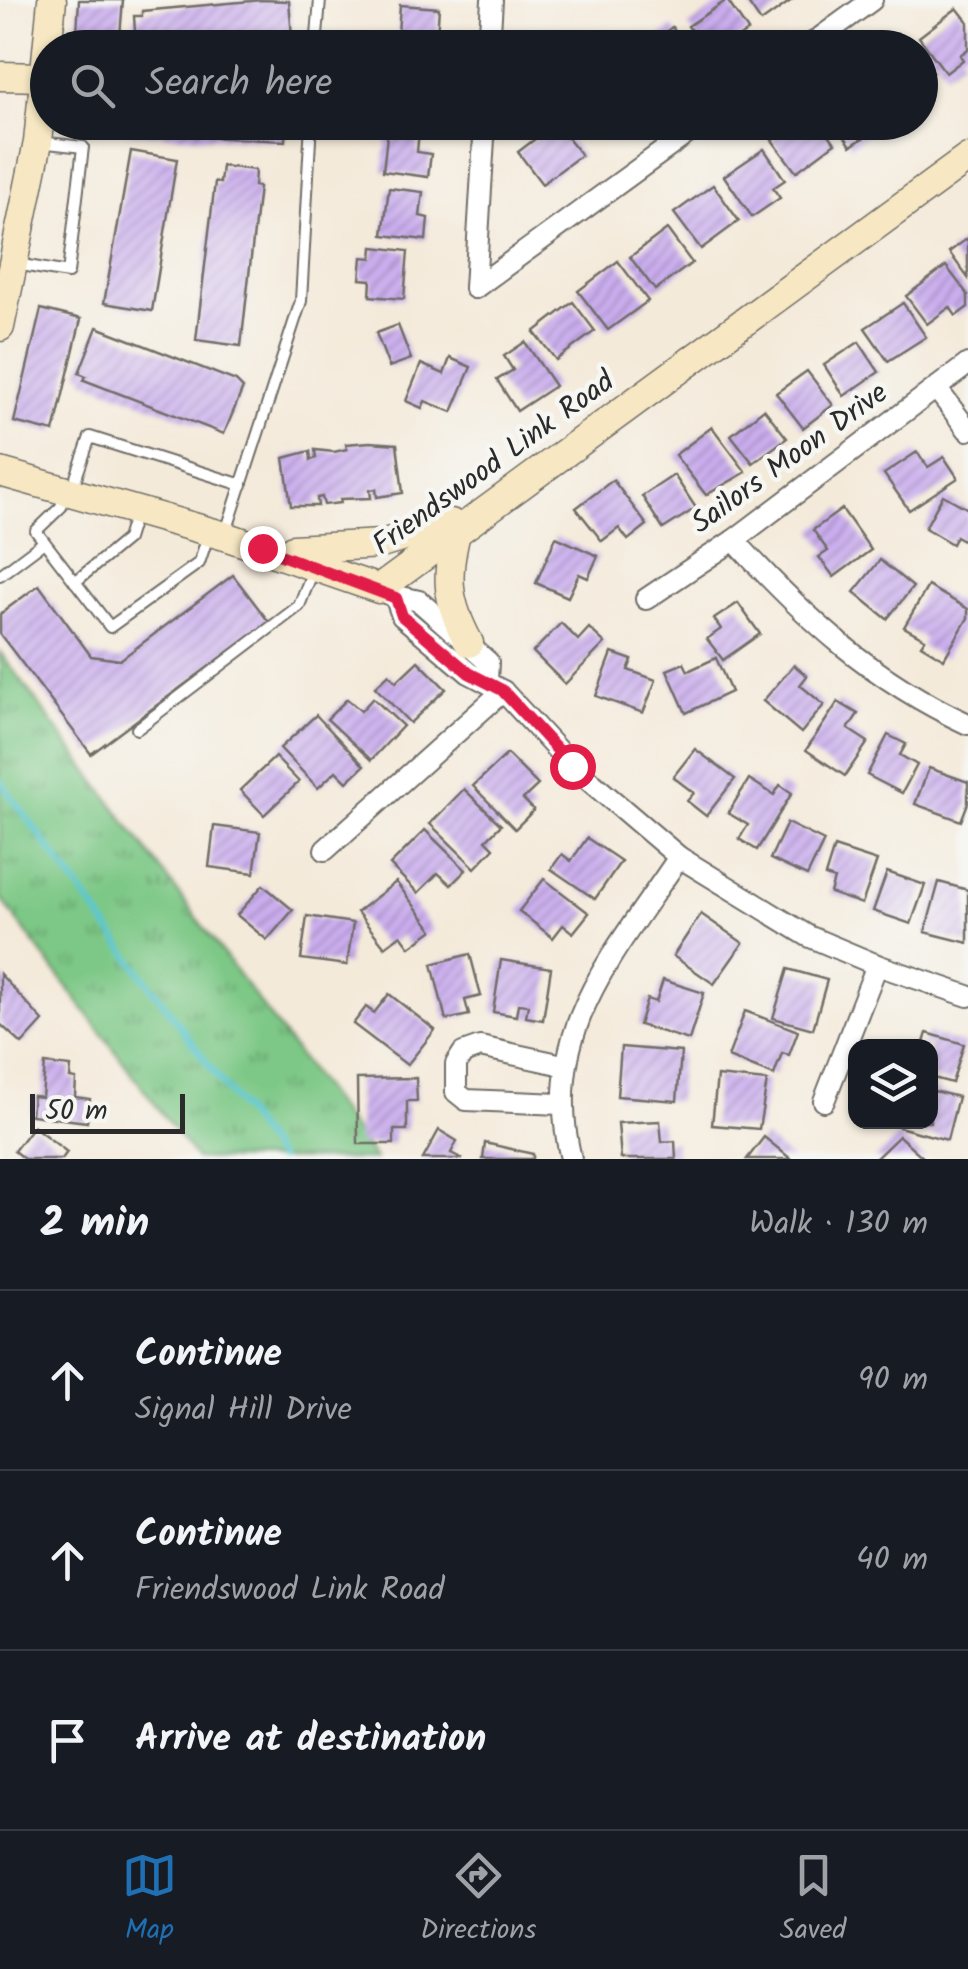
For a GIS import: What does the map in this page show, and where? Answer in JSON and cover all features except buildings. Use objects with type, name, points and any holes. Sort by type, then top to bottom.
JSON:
[{"type":"street","points":[[48,30],[52,0]]},
{"type":"street","points":[[491,30],[492,0]]},
{"type":"street","points":[[831,30],[872,0]]},
{"type":"street","points":[[0,76],[30,77]]},
{"type":"street","points":[[484,140],[475,288],[678,140]]},
{"type":"street","points":[[0,327],[38,142]]},
{"type":"street","name":"Friendswood Link Road","points":[[0,472],[69,489],[316,565],[387,594],[456,532],[968,158]]},
{"type":"street","name":"Sailors Moon Drive","points":[[646,598],[734,540],[968,364]]},
{"type":"street","points":[[936,388],[968,430]]},
{"type":"street","points":[[262,548],[331,549],[381,544],[423,535],[490,508]]},
{"type":"street","points":[[456,532],[446,587],[451,610],[468,643]]},
{"type":"street","points":[[734,540],[803,616],[926,704],[968,724]]},
{"type":"street","points":[[387,594],[419,601],[488,662],[495,685]]},
{"type":"street","points":[[387,594],[402,616],[469,673],[495,685],[572,766],[679,857],[808,936],[877,966],[968,996]]},
{"type":"street","points":[[325,850],[495,685]]},
{"type":"street","points":[[571,1159],[560,1104],[564,1064],[602,972],[679,857]]},
{"type":"street","points":[[824,1101],[877,966]]},
{"type":"street","points":[[560,1104],[466,1100],[456,1092],[453,1077],[463,1054],[480,1047],[564,1064]]},
{"type":"lane","points":[[318,30],[320,0]]},
{"type":"lane","points":[[242,485],[90,437],[61,507],[36,531],[110,626],[199,563],[242,485],[301,300],[310,140]]},
{"type":"lane","points":[[16,264],[68,273],[83,147],[38,142]]},
{"type":"lane","points":[[75,582],[127,539],[136,510]]},
{"type":"lane","points":[[0,574],[44,542]]},
{"type":"lane","points":[[137,729],[299,606],[316,565]]},
{"type":"green space","points":[[0,652],[375,1159],[196,1159],[11,912],[0,896]]},
{"type":"waterway","points":[[0,781],[278,1159]]},
{"type":"route","points":[[262,548],[396,598],[402,616],[440,644],[469,673],[502,690],[572,766]]}]
